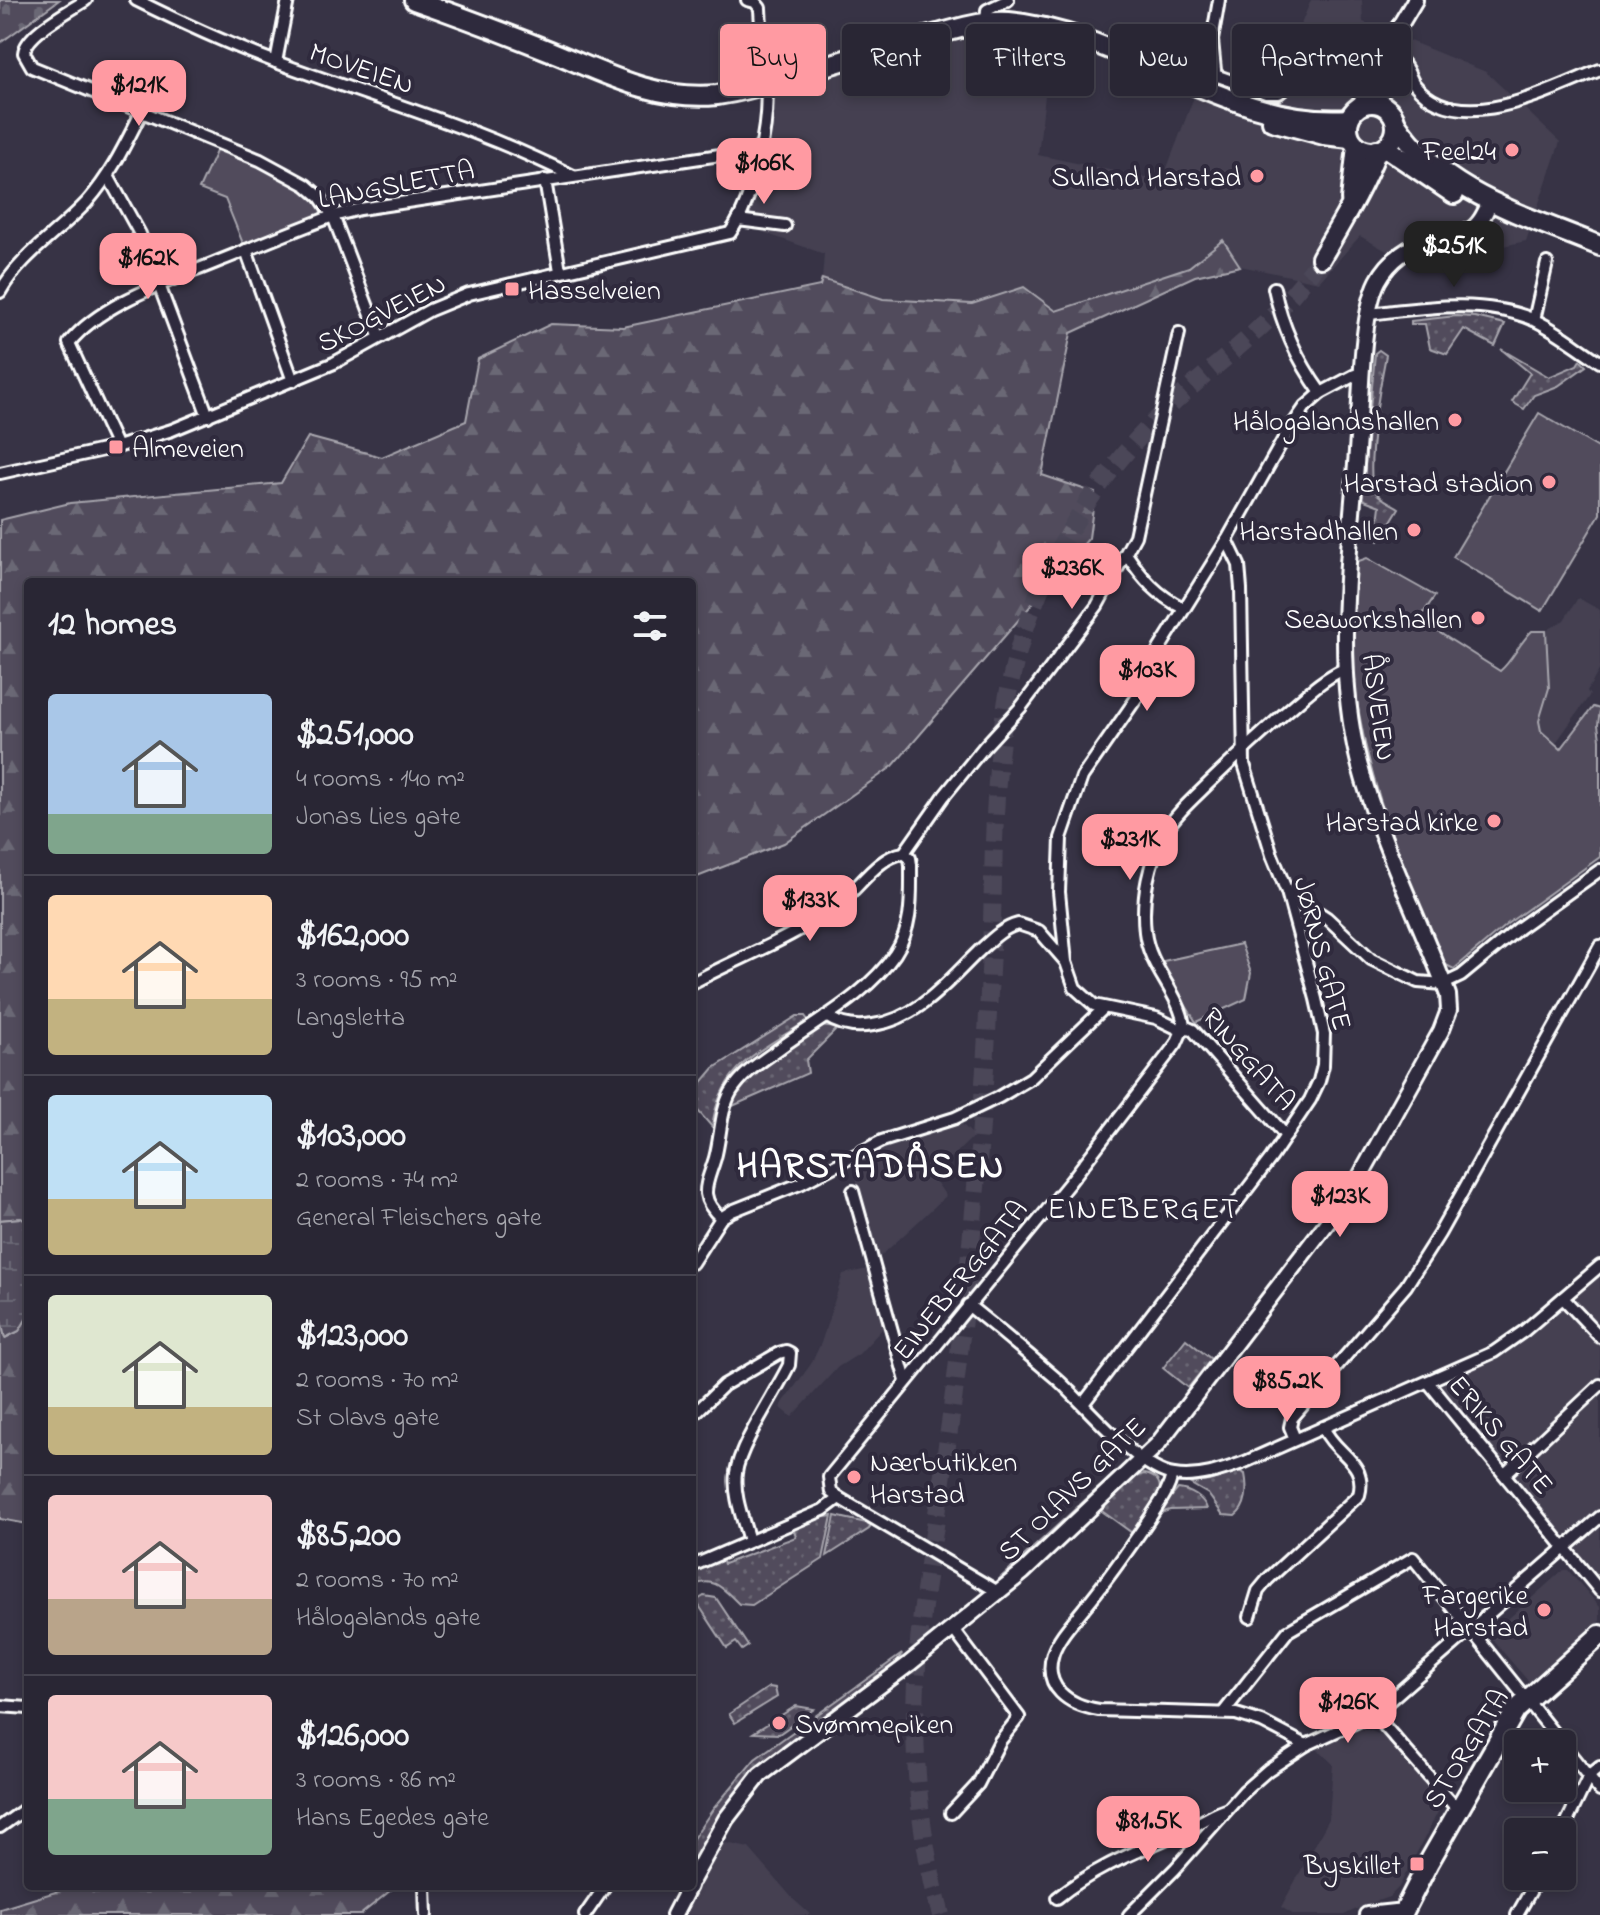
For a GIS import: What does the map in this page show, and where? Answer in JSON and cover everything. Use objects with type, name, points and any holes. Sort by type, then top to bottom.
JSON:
[{"type":"highway","points":[[414,0],[645,89],[694,96],[720,94]]},
{"type":"highway","points":[[826,66],[924,37],[986,23],[1017,23],[1110,49]]},
{"type":"highway","points":[[1216,85],[1292,114],[1318,119],[1355,112],[1371,103],[1381,105],[1389,110],[1423,157],[1488,207],[1600,245]]},
{"type":"highway","points":[[1216,87],[1237,108],[1278,123],[1354,142],[1367,151],[1381,149],[1409,161],[1432,181],[1566,246],[1600,254]]},
{"type":"highway","points":[[1350,203],[1355,112]]},
{"type":"highway","points":[[1321,258],[1381,149],[1393,139],[1396,123]]},
{"type":"highway","name":"STORGATA","points":[[1403,1913],[1516,1710],[1600,1635]]},
{"type":"street","points":[[86,0],[34,35],[24,48],[32,67],[292,175],[320,197],[333,216],[379,336]]},
{"type":"street","name":"MOVEIEN","points":[[136,0],[205,34],[482,134],[573,176]]},
{"type":"street","points":[[276,62],[288,0]]},
{"type":"street","points":[[747,0],[755,2],[760,8],[761,24]]},
{"type":"street","points":[[986,23],[987,10],[1008,0]]},
{"type":"street","points":[[1215,24],[1219,0]]},
{"type":"street","points":[[1401,24],[1415,0]]},
{"type":"street","points":[[1411,78],[1423,93],[1439,102],[1463,108],[1498,108],[1600,70]]},
{"type":"street","points":[[765,96],[760,149],[752,183],[738,220],[785,226]]},
{"type":"street","points":[[1355,112],[1360,96]]},
{"type":"street","points":[[1380,96],[1381,105]]},
{"type":"street","points":[[0,292],[9,277],[108,176],[142,111]]},
{"type":"street","name":"LANGSLETTA","points":[[117,447],[69,343],[100,317],[161,285],[333,216],[545,180],[760,149]]},
{"type":"street","points":[[108,176],[140,234],[208,416]]},
{"type":"street","points":[[545,180],[560,271]]},
{"type":"street","name":"ÅSVEIEN","points":[[1444,984],[1400,880],[1366,787],[1352,726],[1344,669],[1346,597],[1368,314],[1376,284],[1397,257],[1426,242],[1465,234],[1476,226],[1488,207]]},
{"type":"street","name":"SKOGVEIEN","points":[[0,473],[117,447],[208,416],[334,363],[379,336],[469,294],[721,236],[730,233],[738,220]]},
{"type":"street","points":[[246,250],[293,381]]},
{"type":"street","points":[[1534,320],[1547,263]]},
{"type":"street","points":[[1274,288],[1296,353],[1321,393]]},
{"type":"street","points":[[1368,314],[1466,306],[1500,309],[1534,320],[1598,356]]},
{"type":"street","points":[[696,981],[809,924],[838,905],[887,859],[904,853],[944,796],[1021,707],[1097,606],[1135,536],[1179,333]]},
{"type":"street","points":[[1183,1029],[1156,1018],[1103,1009],[1075,988],[1066,962],[1059,892],[1061,838],[1075,791],[1138,696],[1148,667],[1227,540],[1287,433],[1305,407],[1321,393],[1346,379],[1363,374]]},
{"type":"street","name":"JØRNS GATE","points":[[1083,1404],[1286,1136],[1319,1081],[1325,1049],[1316,999],[1287,892],[1246,775],[1242,752],[1241,589],[1239,565],[1227,540]]},
{"type":"street","points":[[1127,555],[1144,580],[1162,597],[1183,608]]},
{"type":"street","name":"RINGGATA","points":[[1286,1136],[1193,1030],[1183,1029],[1179,1009],[1148,948],[1144,912],[1149,872],[1167,829],[1242,752],[1320,683],[1344,669]]},
{"type":"street","points":[[721,1218],[707,1201],[706,1186],[730,1095],[756,1065],[876,976],[902,941],[908,926],[911,901],[910,858],[904,853]]},
{"type":"street","points":[[1287,892],[1327,918],[1371,959],[1418,982],[1444,984],[1461,976],[1519,928],[1600,870]]},
{"type":"street","points":[[826,1016],[836,1023],[858,1027],[906,1016],[923,1005],[994,937],[1018,924],[1039,931],[1066,962]]},
{"type":"street","points":[[1295,1439],[1290,1427],[1292,1418],[1406,1286],[1439,1234],[1600,946]]},
{"type":"street","points":[[1585,973],[1600,972]]},
{"type":"street","name":"ST OLAVS GATE","points":[[696,1873],[734,1806],[760,1775],[909,1664],[1023,1572],[1143,1461],[1360,1179],[1447,1018],[1449,1002],[1444,984]]},
{"type":"street","points":[[696,1257],[721,1218],[732,1211],[802,1183],[882,1141],[955,1118],[1031,1078],[1103,1009]]},
{"type":"street","name":"EINEBERGGATA","points":[[839,1498],[831,1492],[829,1484],[834,1470],[1070,1182],[1176,1044],[1183,1029]]},
{"type":"street","points":[[853,1191],[906,1381]]},
{"type":"street","points":[[968,1305],[1083,1404],[1143,1461],[1172,1475],[1217,1473],[1428,1382],[1507,1344],[1600,1266]]},
{"type":"street","points":[[1563,1298],[1600,1337]]},
{"type":"street","points":[[696,1412],[735,1377],[779,1353],[790,1353],[789,1365],[750,1436],[736,1472],[736,1494],[749,1541]]},
{"type":"street","name":"ERIKS GATE","points":[[1428,1382],[1600,1591]]},
{"type":"street","points":[[1505,1474],[1600,1385]]},
{"type":"street","points":[[1250,1617],[1258,1591],[1268,1579],[1359,1495],[1363,1482],[1358,1469],[1327,1437],[1323,1427]]},
{"type":"street","points":[[1172,1475],[1168,1493],[1124,1557],[1061,1636],[1050,1668],[1058,1692],[1081,1707],[1112,1711],[1223,1713],[1262,1722],[1306,1745]]},
{"type":"street","points":[[696,1564],[823,1510],[839,1498],[998,1592]]},
{"type":"street","points":[[1129,1915],[1175,1869],[1226,1809],[1268,1770],[1306,1745],[1374,1714],[1471,1633],[1600,1517]]},
{"type":"street","points":[[1223,1713],[1288,1631],[1413,1558],[1600,1791]]},
{"type":"street","points":[[951,1813],[978,1784],[1000,1741],[1019,1717],[953,1629]]},
{"type":"street","points":[[0,1706],[24,1708]]},
{"type":"street","points":[[1374,1714],[1458,1810]]},
{"type":"street","points":[[1569,1818],[1589,1776],[1600,1767]]},
{"type":"street","points":[[1057,1898],[1074,1884],[1124,1855],[1195,1826],[1226,1809]]},
{"type":"street","points":[[0,1827],[24,1810]]},
{"type":"street","points":[[425,1890],[426,1915]]},
{"type":"street","points":[[585,1915],[602,1890]]},
{"type":"street","name":"ST OLAVS GATE","points":[[674,1915],[687,1890]]},
{"type":"street","points":[[1517,1915],[1531,1890]]},
{"type":"street","name":"STORGATA","points":[[1367,1915],[1403,1913]]},
{"type":"shaded area","points":[[1311,0],[1362,0],[1363,22],[1368,24],[1301,24]]},
{"type":"shaded area","points":[[998,15],[1036,24],[966,24],[966,96],[1045,96],[1038,155],[1162,181],[1194,96],[1216,96],[1216,72],[1232,78],[1232,96],[1411,96],[1411,42],[1486,72],[1560,142],[1526,241],[1413,266],[1360,236],[1319,282],[1240,266],[1222,240],[1189,267],[1056,312],[1024,287],[972,304],[883,299],[822,279],[824,254],[740,224],[758,143],[761,96],[826,96],[826,61],[842,57],[842,96],[950,96],[950,28]]},
{"type":"shaded area","points":[[1578,598],[1600,610],[1600,669],[1587,691],[1590,695],[1555,744],[1541,731],[1539,721],[1549,688],[1546,631],[1564,620]]},
{"type":"shaded area","points":[[959,1121],[974,1136],[932,1176],[946,1196],[881,1256],[876,1257],[857,1198],[857,1156],[880,1145]]},
{"type":"shaded area","points":[[1600,1266],[1600,1595],[1425,1383],[1491,1352]]},
{"type":"shaded area","points":[[868,1269],[884,1327],[859,1354],[838,1367],[792,1417],[780,1407],[811,1364],[821,1343],[843,1274]]},
{"type":"shaded area","points":[[1563,1570],[1568,1570],[1600,1607],[1600,1621],[1529,1682],[1491,1638],[1491,1634]]},
{"type":"shaded area","points":[[1358,1730],[1369,1730],[1383,1736],[1436,1794],[1439,1810],[1399,1887],[1389,1897],[1344,1915],[1294,1915],[1281,1907],[1329,1819],[1333,1764],[1316,1748]]},
{"type":"shaded area","points":[[721,1842],[749,1848],[811,1915],[682,1915]]},
{"type":"green space","points":[[0,0],[59,0],[0,43]]},
{"type":"green space","points":[[218,147],[287,179],[322,208],[320,214],[244,246],[225,199],[199,189]]},
{"type":"green space","points":[[1223,240],[1240,266],[1195,276],[1071,333],[1042,475],[1095,493],[1089,538],[893,766],[784,843],[696,877],[696,578],[24,578],[24,1220],[0,1220],[0,520],[70,503],[281,483],[308,437],[382,457],[466,421],[478,359],[551,324],[623,327],[820,286],[822,279],[883,299],[972,304],[1024,287],[1056,311],[1189,267]]},
{"type":"green space","points":[[1456,316],[1505,324],[1495,346],[1464,329],[1447,354],[1430,348],[1425,324],[1411,324],[1411,321]]},
{"type":"green space","points":[[1501,349],[1549,377],[1577,365],[1580,360],[1586,366],[1558,386],[1534,395],[1524,409],[1512,402],[1530,373]]},
{"type":"green space","points":[[1379,350],[1386,355],[1375,424],[1372,478],[1378,495],[1399,508],[1379,541],[1376,538],[1380,506],[1362,499],[1375,353]]},
{"type":"green space","name":"Harstad stadion","points":[[1539,413],[1600,449],[1600,514],[1542,611],[1453,557]]},
{"type":"green space","points":[[1367,558],[1435,596],[1421,621],[1500,671],[1532,631],[1546,631],[1549,688],[1539,721],[1541,731],[1561,749],[1593,707],[1600,709],[1600,857],[1507,924],[1454,969],[1443,960],[1396,846],[1362,732],[1355,691],[1351,627],[1356,562]]},
{"type":"green space","points":[[1241,944],[1251,973],[1246,999],[1196,1022],[1159,962]]},
{"type":"green space","points":[[797,1016],[805,1016],[808,1020],[759,1051],[733,1074],[716,1106],[712,1127],[696,1109],[696,1089],[714,1068]]},
{"type":"green space","points":[[820,1026],[838,1028],[806,1060],[808,1073],[728,1108],[735,1094],[756,1071]]},
{"type":"green space","points":[[0,1220],[24,1220],[24,1323],[19,1331],[5,1338],[0,1316]]},
{"type":"green space","points":[[0,1316],[5,1338],[19,1331],[24,1323],[24,1523],[0,1519]]},
{"type":"green space","points":[[1186,1339],[1211,1359],[1188,1388],[1163,1368]]},
{"type":"green space","points":[[1239,1471],[1245,1474],[1246,1492],[1242,1508],[1235,1516],[1223,1515],[1208,1494],[1189,1483],[1209,1481]]},
{"type":"green space","points":[[1116,1474],[1014,1572],[1000,1578],[1096,1490]]},
{"type":"green space","points":[[1144,1474],[1154,1478],[1160,1492],[1135,1535],[1099,1509],[1125,1484]]},
{"type":"green space","points":[[1178,1489],[1196,1495],[1207,1509],[1170,1510],[1157,1514]]},
{"type":"green space","points":[[832,1516],[823,1559],[752,1605],[739,1604],[713,1583],[696,1584],[696,1569],[721,1558],[724,1564],[796,1537],[793,1528]]},
{"type":"green space","points":[[835,1516],[871,1524],[869,1529],[827,1556]]},
{"type":"green space","points":[[704,1596],[716,1598],[748,1646],[742,1650],[736,1642],[727,1648],[696,1601]]},
{"type":"green space","points":[[902,1654],[894,1667],[763,1765],[721,1815],[696,1857],[696,1834],[755,1759]]},
{"type":"green space","points":[[769,1687],[775,1688],[777,1697],[735,1723],[729,1714]]},
{"type":"green space","points":[[796,1706],[814,1709],[779,1734],[753,1733]]},
{"type":"green space","points":[[62,1890],[391,1890],[360,1915],[0,1915],[0,1909]]},
{"type":"tunnel","points":[[941,1915],[927,1854],[918,1792],[915,1698],[919,1643],[954,1396],[971,1240],[986,1042],[996,798],[1004,716],[1012,676],[1023,636],[1048,571],[1075,522],[1106,477],[1162,414],[1276,312],[1321,258]]},
{"type":"place","name":"Feel24","points":[[1512,150]]},
{"type":"place","name":"Sulland Harstad","points":[[1257,176]]},
{"type":"place","name":"Hasselveien","points":[[512,289]]},
{"type":"place","name":"Hålogalandshallen","points":[[1455,420]]},
{"type":"place","name":"Almeveien","points":[[116,447]]},
{"type":"place","name":"Harstad stadion","points":[[1549,482]]},
{"type":"place","name":"Harstadhallen","points":[[1414,530]]},
{"type":"place","name":"Seaworkshallen","points":[[1478,618]]},
{"type":"place","name":"Harstad kirke","points":[[1494,821]]},
{"type":"place","name":"Nærbutikken Harstad","points":[[854,1477]]},
{"type":"place","name":"Fargerike Harstad","points":[[1544,1610]]},
{"type":"place","name":"Svømmepiken","points":[[779,1723]]},
{"type":"place","name":"Byskillet","points":[[1417,1864]]},
{"type":"district","name":"HARSTADÅSEN","points":[[871,1164]]},
{"type":"district","name":"EINEBERGET","points":[[1144,1208]]}]
